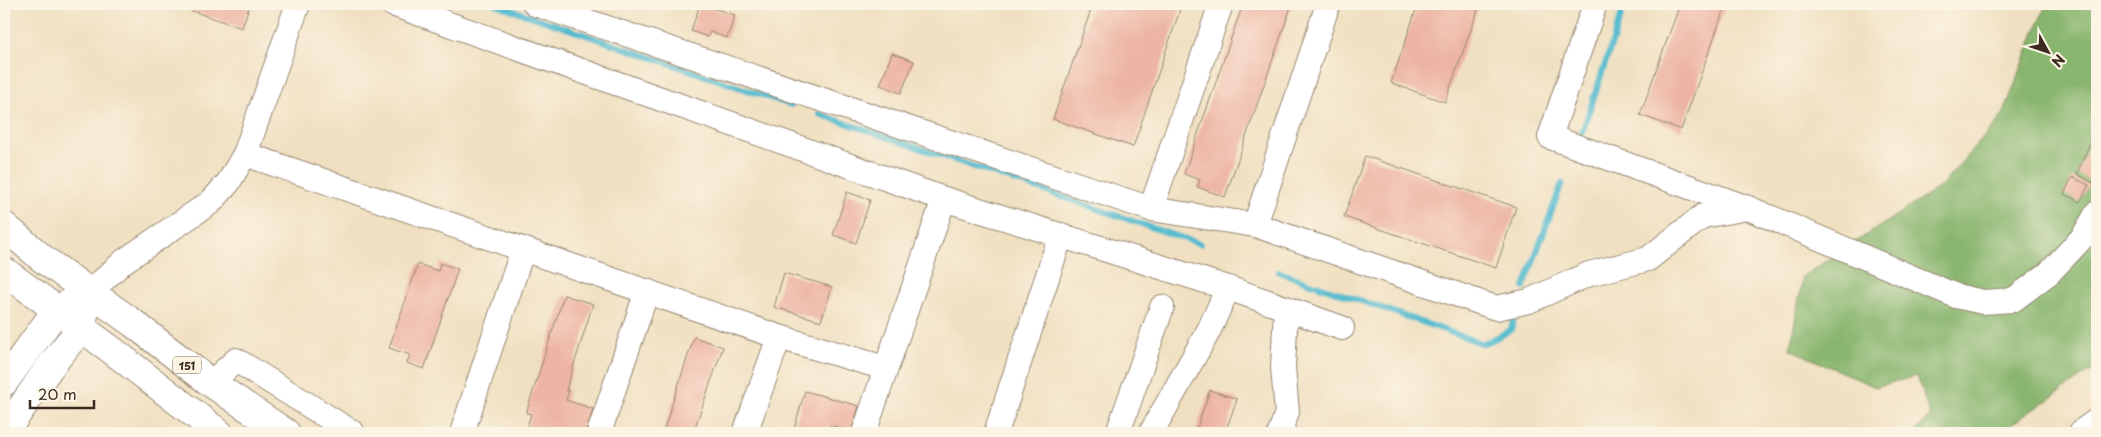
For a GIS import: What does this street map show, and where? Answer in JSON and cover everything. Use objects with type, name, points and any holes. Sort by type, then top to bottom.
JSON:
[{"type":"main road","points":[[4,226],[44,259],[90,292]]},
{"type":"main road","points":[[4,271],[80,329],[113,351],[219,433]]},
{"type":"main road","points":[[4,382],[56,311],[90,292]]},
{"type":"main road","points":[[4,433],[49,368],[80,329],[90,292]]},
{"type":"main road","name":"151","points":[[90,292],[211,383],[286,433]]},
{"type":"street","points":[[90,292],[124,260],[211,202],[228,183],[245,154],[298,4]]},
{"type":"street","points":[[392,4],[944,199],[1228,288],[1342,328]]},
{"type":"street","points":[[535,4],[1150,209],[1255,225],[1496,308],[1529,301],[1589,274],[1648,259],[1703,216],[1748,208]]},
{"type":"street","points":[[1150,209],[1221,4]]},
{"type":"street","points":[[1255,225],[1328,4]]},
{"type":"street","points":[[1595,4],[1550,137],[1748,208],[1956,296],[1983,302],[2013,300],[2049,273],[2083,237],[2097,214]]},
{"type":"street","points":[[245,154],[779,337],[885,368]]},
{"type":"street","points":[[864,433],[944,199]]},
{"type":"street","points":[[996,433],[1061,235]]},
{"type":"street","points":[[462,433],[523,249]]},
{"type":"street","points":[[1151,433],[1209,330],[1228,288]]},
{"type":"street","points":[[599,433],[647,291]]},
{"type":"street","points":[[1146,433],[1120,428],[1162,307]]},
{"type":"street","points":[[1280,433],[1287,412],[1283,368],[1286,308]]},
{"type":"street","points":[[745,433],[779,337]]},
{"type":"street","points":[[211,383],[236,360],[353,433]]},
{"type":"green space","points":[[2046,4],[2097,4],[2097,367],[1998,433],[1914,433],[1930,416],[1917,376],[1875,387],[1790,349],[1803,276],[1940,187],[2003,115]]},
{"type":"building","points":[[180,4],[250,4],[242,28],[180,7]]},
{"type":"building","points":[[700,4],[735,15],[727,38],[710,32],[708,37],[691,31]]},
{"type":"building","points":[[1093,4],[1182,4],[1133,147],[1053,119]]},
{"type":"building","points":[[1243,4],[1292,4],[1225,197],[1197,187],[1200,180],[1184,174]]},
{"type":"building","points":[[1418,4],[1461,4],[1478,10],[1445,102],[1391,83]]},
{"type":"building","points":[[1680,4],[1726,4],[1681,130],[1640,115]]},
{"type":"building","points":[[892,53],[914,61],[901,93],[880,85]]},
{"type":"building","points":[[2097,126],[2097,185],[2077,174]]},
{"type":"building","points":[[1365,156],[1516,207],[1496,268],[1344,217]]},
{"type":"building","points":[[2072,177],[2089,185],[2080,202],[2064,194]]},
{"type":"building","points":[[847,192],[870,200],[856,243],[833,235]]},
{"type":"building","points":[[440,263],[458,269],[424,369],[407,363],[410,355],[389,348],[418,264],[438,271]]},
{"type":"building","points":[[784,273],[832,287],[821,321],[774,307]]},
{"type":"building","points":[[564,295],[593,304],[566,390],[569,391],[566,400],[593,409],[586,433],[525,433],[531,414],[526,413]]},
{"type":"building","points":[[694,337],[723,347],[693,433],[667,433],[668,430],[664,429]]},
{"type":"building","points":[[1210,390],[1237,399],[1225,433],[1195,433]]},
{"type":"building","points":[[805,391],[859,406],[851,432],[830,425],[827,433],[793,433]]},
{"type":"waterway","points":[[495,4],[791,105]]},
{"type":"waterway","points":[[1582,133],[1625,4]]},
{"type":"waterway","points":[[819,114],[1200,244]]},
{"type":"waterway","points":[[1524,287],[1562,183]]},
{"type":"waterway","points":[[1279,272],[1484,344],[1511,330],[1514,316]]}]
